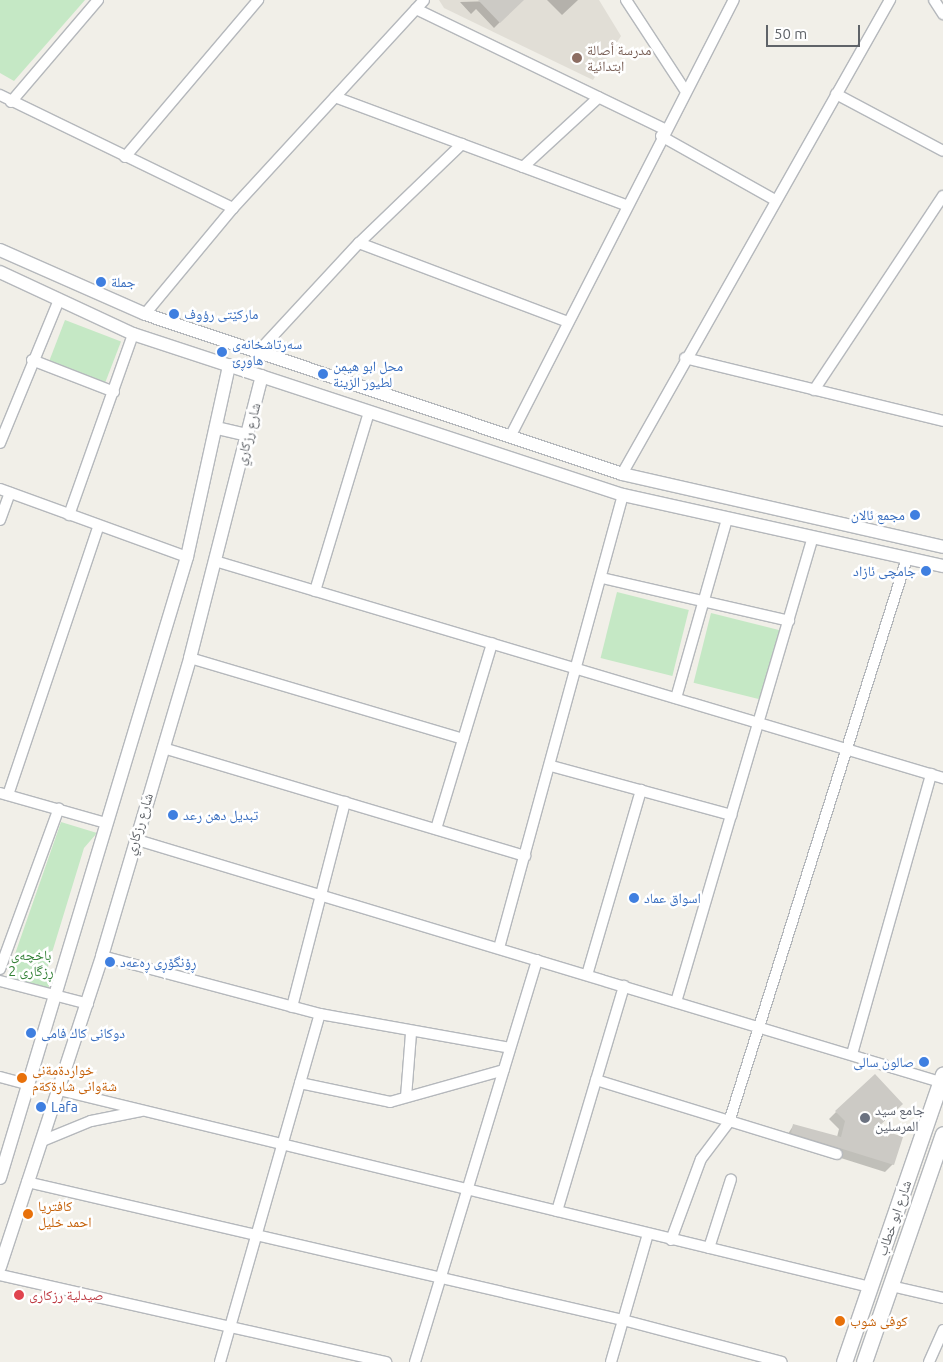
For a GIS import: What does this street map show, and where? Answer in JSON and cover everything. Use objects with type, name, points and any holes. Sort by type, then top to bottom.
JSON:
[{"type":"main road","name":"شارع ابو خطاب","points":[[844,1362],[942,1078]]},
{"type":"main road","name":"شارع ابو خطاب","points":[[864,1362],[943,1134]]},
{"type":"street","points":[[11,102],[98,0]]},
{"type":"street","points":[[125,157],[258,0]]},
{"type":"street","points":[[145,314],[233,208],[424,0]]},
{"type":"street","points":[[626,0],[685,90]]},
{"type":"street","points":[[510,437],[662,133],[734,0]]},
{"type":"street","points":[[622,474],[685,358],[890,0]]},
{"type":"street","points":[[934,0],[943,14]]},
{"type":"street","points":[[416,8],[599,97],[776,200]]},
{"type":"street","points":[[836,94],[943,151]]},
{"type":"street","points":[[0,95],[233,208]]},
{"type":"street","points":[[335,97],[626,205]]},
{"type":"street","points":[[523,167],[599,97]]},
{"type":"street","points":[[257,353],[360,243],[462,144]]},
{"type":"street","points":[[814,390],[943,196]]},
{"type":"street","points":[[360,243],[568,322]]},
{"type":"street","points":[[0,250],[102,297],[145,314],[622,474],[943,546]]},
{"type":"street","points":[[0,272],[133,334],[623,495],[943,566]]},
{"type":"street","points":[[94,317],[102,297]]},
{"type":"street","points":[[0,443],[32,360],[58,300]]},
{"type":"street","points":[[69,515],[133,334]]},
{"type":"street","points":[[685,358],[943,421]]},
{"type":"street","points":[[32,360],[114,392]]},
{"type":"street","points":[[0,1178],[187,557],[217,428],[229,366]]},
{"type":"street","name":"شارع رزكاري","points":[[0,1267],[88,1004],[134,839],[190,658],[262,376]]},
{"type":"street","points":[[315,591],[369,412]]},
{"type":"street","points":[[217,428],[247,435]]},
{"type":"street","points":[[557,474],[564,455]]},
{"type":"street","points":[[0,520],[5,491],[187,557]]},
{"type":"street","points":[[499,948],[578,669],[623,495]]},
{"type":"street","points":[[676,698],[727,519]]},
{"type":"street","points":[[98,526],[4,794],[59,808],[106,824]]},
{"type":"street","points":[[676,1002],[731,815],[762,722],[812,538]]},
{"type":"street","points":[[671,1240],[701,1159],[729,1122],[762,1027],[907,558]]},
{"type":"street","points":[[215,561],[762,722],[943,778]]},
{"type":"street","points":[[602,578],[790,621]]},
{"type":"street","points":[[436,829],[492,643]]},
{"type":"street","points":[[190,658],[463,739]]},
{"type":"street","points":[[163,748],[525,856]]},
{"type":"street","points":[[551,766],[731,815]]},
{"type":"street","points":[[852,1054],[931,774]]},
{"type":"street","points":[[587,975],[641,790]]},
{"type":"street","points":[[292,1007],[345,802]]},
{"type":"street","points":[[0,969],[59,808]]},
{"type":"street","points":[[134,839],[676,1002],[852,1054],[942,1078]]},
{"type":"street","points":[[102,956],[320,1014],[411,1033],[510,1048]]},
{"type":"street","points":[[415,1362],[537,960]]},
{"type":"street","points":[[0,981],[88,1004]]},
{"type":"street","points":[[557,1211],[624,986]]},
{"type":"street","points":[[220,1362],[320,1014]]},
{"type":"street","points":[[406,1097],[411,1033]]},
{"type":"street","points":[[300,1083],[390,1102],[504,1070]]},
{"type":"street","points":[[0,1077],[27,1084]]},
{"type":"street","points":[[596,1080],[837,1154]]},
{"type":"street","points":[[59,1090],[870,1287]]},
{"type":"street","points":[[42,1141],[91,1121],[146,1110]]},
{"type":"street","points":[[709,1248],[731,1179]]},
{"type":"street","points":[[27,1182],[624,1320],[782,1362]]},
{"type":"street","points":[[612,1362],[648,1234]]},
{"type":"street","points":[[0,1275],[231,1324],[386,1362]]},
{"type":"street","points":[[891,1286],[943,1298]]},
{"type":"street","points":[[929,1362],[943,1330]]},
{"type":"shaded area","name":"مدرسة أصالة ابتدائية","points":[[439,0],[599,0],[621,36],[593,80],[444,8]]},
{"type":"green space","points":[[0,0],[85,0],[14,81],[0,73]]},
{"type":"green space","points":[[65,320],[121,342],[105,383],[49,361]]},
{"type":"green space","points":[[617,592],[689,610],[672,676],[601,658]]},
{"type":"green space","points":[[711,613],[780,630],[762,700],[694,683]]},
{"type":"green space","name":"باخچەی ڕزگاری 2","points":[[61,822],[97,833],[84,848],[47,969],[49,988],[7,977]]},
{"type":"building","points":[[478,0],[524,0],[500,23]]},
{"type":"building","name":"جامع سيد المرسلين","points":[[875,1074],[903,1104],[877,1128],[903,1137],[894,1165],[791,1133],[793,1124],[841,1137],[845,1121],[835,1111]]},
{"type":"place","name":"مدرسة أصالة ابتدائية","points":[[577,58]]},
{"type":"place","name":"جملة","points":[[101,282]]},
{"type":"place","name":"ماركێتى رؤوف","points":[[174,314]]},
{"type":"place","name":"سەرتاشخانەى ھاوڕێ","points":[[222,352]]},
{"type":"place","name":"محل ابو هيمن لطيور الزينة","points":[[323,374]]},
{"type":"place","name":"مجمع ئالان","points":[[915,515]]},
{"type":"place","name":"جامچی ئازاد","points":[[926,571]]},
{"type":"place","name":"تبديل دهن رعد","points":[[173,815]]},
{"type":"place","name":"اسواق عماد","points":[[634,898]]},
{"type":"place","name":"ڕۆنگۆڕی ڕەعەد","points":[[110,962]]},
{"type":"place","name":"دوكانى كاك فامى","points":[[31,1033]]},
{"type":"place","name":"صالون سالى","points":[[924,1062]]},
{"type":"place","name":"خواردةمةنى شةوانى شارةكةم","points":[[22,1078]]},
{"type":"place","name":"Lafa","points":[[41,1107]]},
{"type":"place","name":"جامع سيد المرسلين","points":[[865,1118]]},
{"type":"place","name":"كافتريا احمد خليل","points":[[28,1214]]},
{"type":"place","name":"صيدلية رزكارى","points":[[19,1295]]},
{"type":"place","name":"كوفى شوب","points":[[840,1321]]}]
